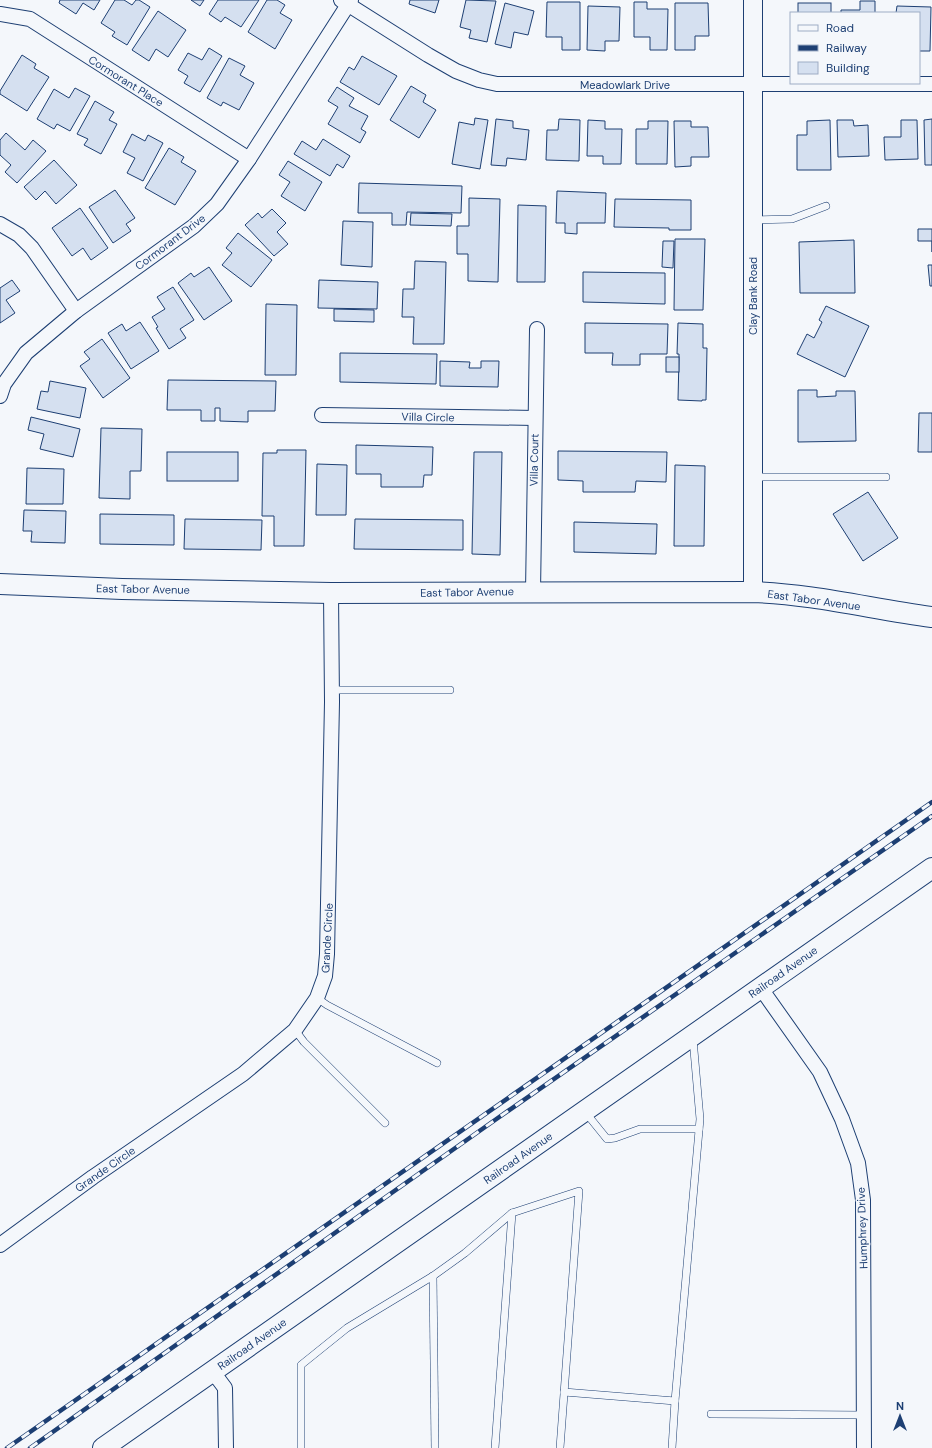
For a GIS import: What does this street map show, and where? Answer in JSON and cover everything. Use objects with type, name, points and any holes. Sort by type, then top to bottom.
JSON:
[{"type":"main road","name":"East Tabor Avenue","points":[[0,584],[130,590],[331,593],[782,593],[932,617]]},
{"type":"main road","name":"Railroad Avenue","points":[[103,1448],[932,868]]},
{"type":"street","name":"Clay Bank Road","points":[[753,0],[753,592]]},
{"type":"street","name":"Meadowlark Drive","points":[[347,1],[428,55],[456,71],[479,80],[496,84],[932,84]]},
{"type":"street","name":"Cormorant Drive","points":[[0,396],[4,384],[26,353],[76,311],[194,226],[217,204],[249,159],[347,1]]},
{"type":"street","name":"Cormorant Place","points":[[0,14],[30,19],[249,159]]},
{"type":"street","points":[[0,224],[19,235],[32,248],[76,311]]},
{"type":"street","name":"Villa Court","points":[[533,592],[535,418],[538,329]]},
{"type":"street","name":"Villa Circle","points":[[322,415],[535,418]]},
{"type":"street","name":"Grande Circle","points":[[0,1245],[93,1177],[243,1074],[295,1030],[317,998],[325,976],[327,954],[332,690],[331,593]]},
{"type":"street","name":"Humphrey Drive","points":[[760,987],[820,1072],[842,1119],[858,1163],[863,1200],[864,1448]]},
{"type":"street","points":[[213,1372],[225,1388],[226,1448]]},
{"type":"lane","points":[[753,220],[792,219],[826,206]]},
{"type":"lane","points":[[753,477],[886,477]]},
{"type":"lane","points":[[332,690],[450,690]]},
{"type":"lane","points":[[317,998],[327,1005],[438,1063]]},
{"type":"lane","points":[[295,1030],[304,1042],[385,1123]]},
{"type":"lane","points":[[672,1448],[700,1129],[693,1034]]},
{"type":"lane","points":[[584,1111],[607,1139],[615,1138],[640,1129],[700,1129]]},
{"type":"lane","points":[[301,1448],[300,1365],[347,1328],[433,1276],[465,1253],[512,1213],[579,1192],[560,1448]]},
{"type":"lane","points":[[495,1448],[512,1213]]},
{"type":"lane","points":[[433,1276],[436,1448]]},
{"type":"lane","points":[[564,1392],[675,1401]]},
{"type":"lane","points":[[710,1414],[864,1415]]},
{"type":"building","points":[[60,0],[100,0],[94,10],[83,3],[76,14],[59,3]]},
{"type":"building","points":[[115,0],[124,0],[132,5],[136,0],[139,0],[150,7],[127,45],[112,36],[115,32],[101,23]]},
{"type":"building","points":[[191,0],[204,0],[200,6]]},
{"type":"building","points":[[218,0],[259,0],[241,27],[225,17],[221,22],[209,14]]},
{"type":"building","points":[[267,0],[277,0],[285,5],[280,13],[292,20],[275,49],[248,32]]},
{"type":"building","points":[[410,0],[439,0],[435,13],[409,4]]},
{"type":"building","points":[[466,0],[496,1],[487,42],[469,38],[471,30],[460,27]]},
{"type":"building","points":[[860,1],[875,1],[875,12],[841,12],[841,10],[860,10]]},
{"type":"building","points":[[547,2],[580,2],[580,50],[562,50],[562,37],[546,37]]},
{"type":"building","points":[[634,2],[647,2],[647,9],[668,9],[667,50],[650,50],[650,37],[634,37]]},
{"type":"building","points":[[505,3],[534,11],[528,35],[514,32],[511,48],[495,44]]},
{"type":"building","points":[[675,3],[708,3],[709,36],[695,36],[695,50],[675,50]]},
{"type":"building","points":[[798,3],[831,3],[831,12],[798,12]]},
{"type":"building","points":[[588,6],[620,7],[619,41],[605,41],[605,51],[587,50]]},
{"type":"building","points":[[897,6],[931,7],[930,51],[920,51],[920,12],[896,12]]},
{"type":"building","points":[[158,11],[186,30],[168,57],[156,49],[149,61],[132,50]]},
{"type":"building","points":[[209,48],[222,56],[200,92],[184,83],[188,76],[178,70],[188,53],[202,60]]},
{"type":"building","points":[[22,55],[36,64],[34,68],[49,77],[27,111],[0,94],[0,91]]},
{"type":"building","points":[[362,56],[397,76],[379,105],[340,82],[349,67],[354,70]]},
{"type":"building","points":[[229,58],[245,66],[240,75],[254,83],[239,110],[223,102],[221,106],[207,98]]},
{"type":"building","points":[[411,86],[426,95],[423,102],[436,110],[419,138],[390,120]]},
{"type":"building","points":[[337,87],[354,98],[349,106],[368,116],[361,129],[366,132],[360,143],[328,124],[338,107],[328,101]]},
{"type":"building","points":[[75,88],[90,96],[70,131],[57,124],[54,129],[37,119],[54,89],[69,98]]},
{"type":"building","points":[[95,101],[114,112],[109,120],[117,124],[101,154],[84,145],[88,139],[77,134]]},
{"type":"building","points":[[475,118],[488,120],[480,169],[452,164],[459,122],[474,125]]},
{"type":"building","points":[[496,119],[513,121],[513,128],[529,130],[526,160],[507,158],[506,166],[491,165]]},
{"type":"building","points":[[559,119],[580,120],[579,161],[546,160],[547,130],[558,130]]},
{"type":"building","points":[[932,119],[932,165],[925,165],[924,120]]},
{"type":"building","points":[[588,120],[605,121],[605,129],[622,129],[621,164],[603,164],[603,156],[587,156]]},
{"type":"building","points":[[830,120],[831,170],[797,170],[797,135],[807,135],[807,121]]},
{"type":"building","points":[[837,120],[853,120],[854,126],[868,125],[869,156],[838,157]]},
{"type":"building","points":[[901,120],[917,120],[918,159],[885,160],[884,137],[901,137]]},
{"type":"building","points":[[648,121],[668,121],[667,164],[636,164],[636,129],[648,129]]},
{"type":"building","points":[[674,121],[691,121],[691,127],[708,127],[709,157],[691,157],[691,166],[675,167]]},
{"type":"building","points":[[6,133],[25,150],[33,140],[46,151],[17,183],[5,172],[11,165],[0,155],[0,140]]},
{"type":"building","points":[[132,134],[145,141],[148,135],[163,143],[143,181],[127,173],[135,158],[123,152]]},
{"type":"building","points":[[323,139],[350,156],[343,168],[337,164],[330,176],[294,154],[302,141],[316,150]]},
{"type":"building","points":[[169,148],[184,157],[181,162],[196,171],[175,205],[145,188]]},
{"type":"building","points":[[54,160],[77,185],[56,204],[45,191],[36,200],[24,187]]},
{"type":"building","points":[[288,161],[322,182],[305,211],[281,196],[290,182],[279,175]]},
{"type":"building","points":[[359,183],[462,186],[461,213],[407,212],[406,225],[392,225],[392,213],[358,213]]},
{"type":"building","points":[[115,190],[135,218],[126,224],[131,231],[113,243],[89,207]]},
{"type":"building","points":[[557,191],[606,193],[605,223],[577,223],[577,234],[565,233],[565,223],[556,223]]},
{"type":"building","points":[[469,198],[500,199],[498,282],[468,281],[468,254],[457,254],[457,226],[469,226]]},
{"type":"building","points":[[615,199],[691,200],[691,230],[614,227]]},
{"type":"building","points":[[518,205],[546,206],[545,282],[517,282]]},
{"type":"building","points":[[80,208],[108,248],[91,260],[83,248],[72,256],[52,228]]},
{"type":"building","points":[[272,209],[286,223],[277,232],[288,244],[274,256],[245,225],[258,213],[262,218]]},
{"type":"building","points":[[411,213],[452,214],[451,226],[410,225]]},
{"type":"building","points":[[343,221],[373,222],[372,267],[341,265]]},
{"type":"building","points":[[918,229],[932,229],[932,241],[918,241]]},
{"type":"building","points":[[238,233],[272,260],[251,287],[222,265],[232,253],[226,248]]},
{"type":"building","points":[[675,239],[705,239],[703,310],[674,310]]},
{"type":"building","points":[[854,240],[855,293],[800,293],[799,242]]},
{"type":"building","points":[[663,241],[674,241],[673,268],[662,267]]},
{"type":"building","points":[[415,261],[446,262],[444,344],[413,344],[414,317],[402,317],[403,289],[414,289]]},
{"type":"building","points":[[928,265],[932,265],[932,286],[930,286]]},
{"type":"building","points":[[209,267],[232,301],[204,320],[178,283],[191,273],[194,277]]},
{"type":"building","points":[[583,272],[665,273],[665,304],[583,302]]},
{"type":"building","points":[[12,280],[20,291],[6,300],[15,313],[0,323],[0,288]]},
{"type":"building","points":[[319,280],[378,282],[377,309],[318,308]]},
{"type":"building","points":[[173,287],[194,320],[180,329],[186,338],[169,349],[156,328],[158,327],[152,317],[165,309],[157,297]]},
{"type":"building","points":[[266,304],[297,305],[296,375],[265,375]]},
{"type":"building","points":[[826,306],[869,326],[845,377],[797,354],[807,334],[814,338],[822,322],[819,320]]},
{"type":"building","points":[[334,309],[374,310],[374,322],[334,321]]},
{"type":"building","points":[[140,322],[159,351],[131,369],[108,333],[122,324],[126,331]]},
{"type":"building","points":[[585,323],[668,324],[667,354],[640,354],[640,365],[612,365],[613,353],[585,353]]},
{"type":"building","points":[[678,323],[703,324],[703,348],[707,348],[706,400],[678,400]]},
{"type":"building","points":[[102,339],[130,378],[103,398],[80,366],[90,359],[84,352]]},
{"type":"building","points":[[340,353],[437,354],[436,384],[340,382]]},
{"type":"building","points":[[666,357],[679,357],[679,372],[666,372]]},
{"type":"building","points":[[440,361],[470,362],[469,368],[481,368],[481,361],[499,361],[498,387],[440,386]]},
{"type":"building","points":[[168,380],[276,381],[275,411],[248,411],[248,422],[220,421],[220,408],[215,408],[215,421],[201,421],[201,410],[167,410]]},
{"type":"building","points":[[50,381],[86,388],[80,418],[37,409],[41,391],[48,392]]},
{"type":"building","points":[[798,390],[817,390],[817,397],[836,396],[836,391],[855,391],[856,441],[798,442]]},
{"type":"building","points":[[919,413],[932,413],[932,452],[918,452]]},
{"type":"building","points":[[31,417],[80,429],[73,457],[40,449],[44,434],[28,430]]},
{"type":"building","points":[[101,428],[142,429],[141,471],[130,471],[130,499],[99,498]]},
{"type":"building","points":[[356,445],[433,447],[432,475],[424,475],[423,487],[381,487],[381,474],[356,474]]},
{"type":"building","points":[[277,450],[306,450],[304,546],[274,546],[274,516],[262,516],[263,453],[277,453]]},
{"type":"building","points":[[558,451],[667,452],[666,482],[636,481],[635,492],[583,492],[583,481],[558,480]]},
{"type":"building","points":[[167,452],[238,452],[238,481],[167,481]]},
{"type":"building","points":[[474,452],[502,452],[500,555],[472,554]]},
{"type":"building","points":[[317,464],[347,465],[346,515],[316,515]]},
{"type":"building","points":[[675,465],[705,466],[704,546],[674,546]]},
{"type":"building","points":[[27,468],[64,469],[63,504],[26,504]]},
{"type":"building","points":[[868,492],[898,538],[863,561],[833,514]]},
{"type":"building","points":[[24,510],[66,511],[65,543],[31,542],[32,531],[23,531]]},
{"type":"building","points":[[100,514],[174,515],[174,545],[100,544]]},
{"type":"building","points":[[185,519],[262,520],[261,550],[184,549]]},
{"type":"building","points":[[355,519],[463,520],[463,550],[354,549]]},
{"type":"building","points":[[574,522],[657,524],[656,554],[574,552]]},
{"type":"railway","points":[[7,1448],[932,802]]},
{"type":"railway","points":[[30,1448],[495,1120],[932,816]]}]
